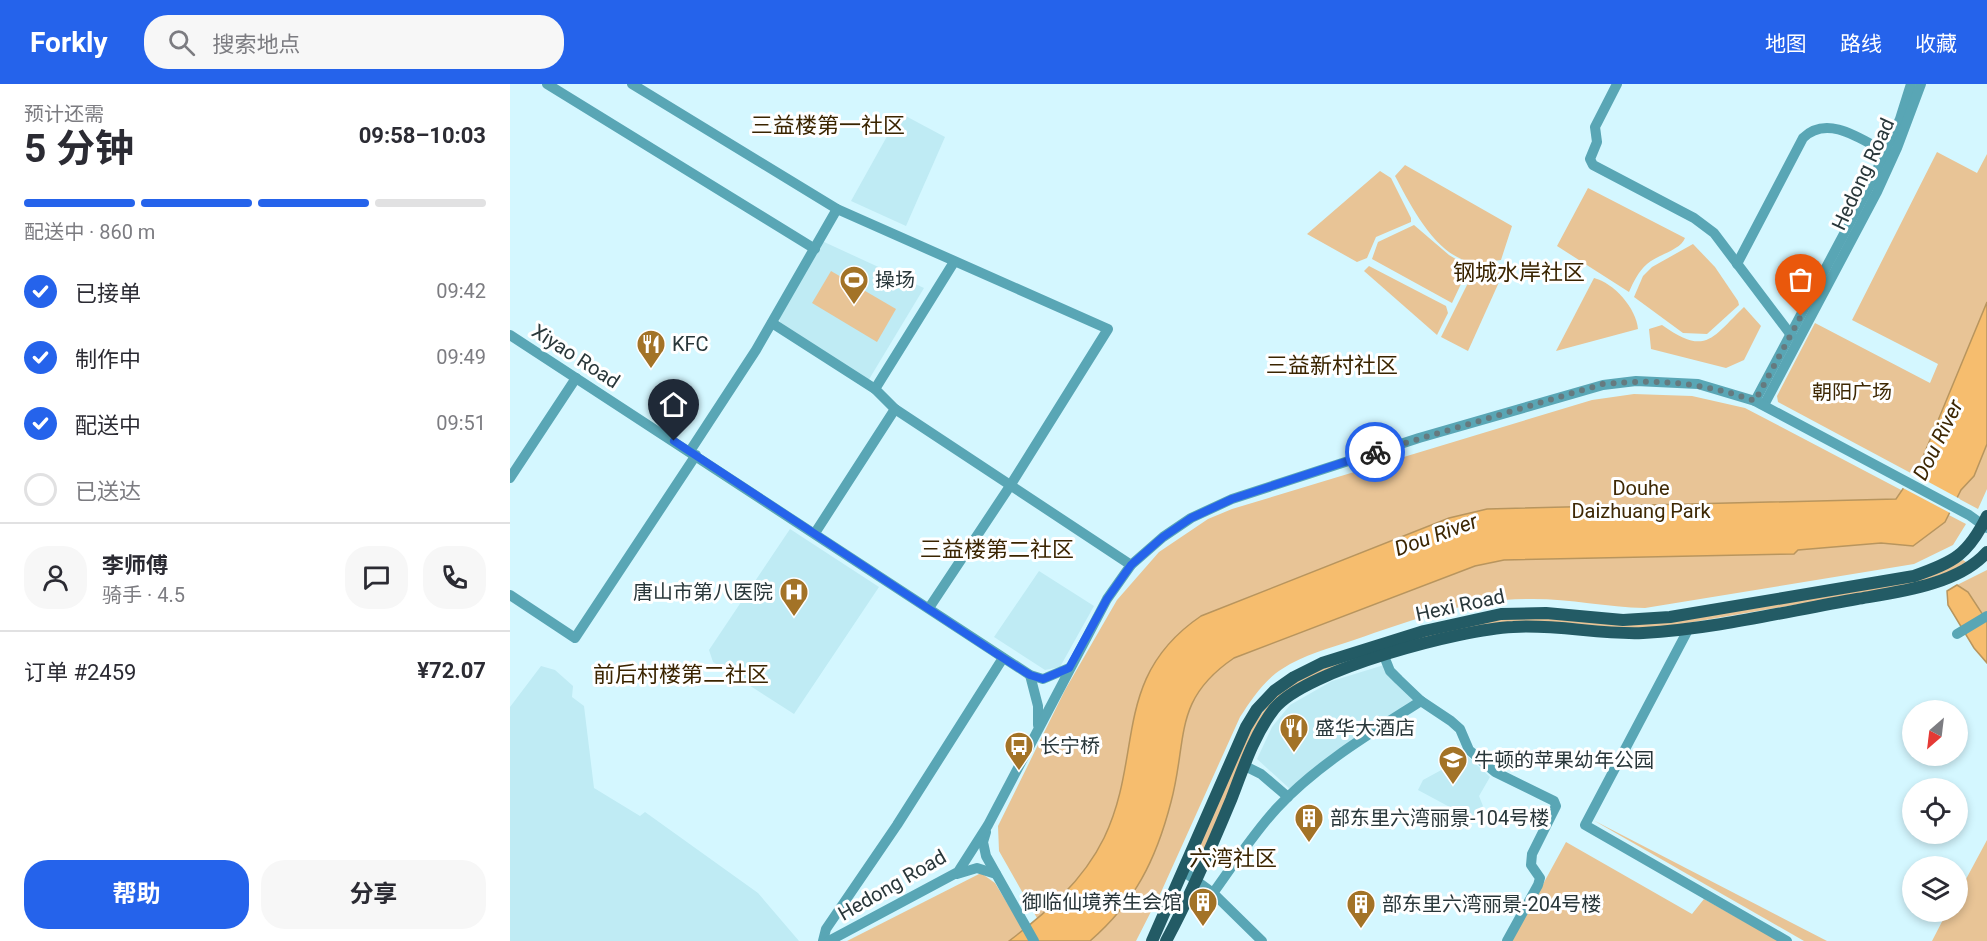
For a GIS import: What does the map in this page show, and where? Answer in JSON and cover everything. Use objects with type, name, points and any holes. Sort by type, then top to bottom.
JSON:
[{"type":"main road","name":"Hexi Road","points":[[1166,941],[1197,882],[1257,736],[1275,709],[1291,693],[1319,678],[1424,631],[1501,614],[1546,613],[1623,620],[1670,617],[1915,582],[1949,562],[1975,540],[1986,522]]},
{"type":"main road","name":"Hexi Road","points":[[1152,941],[1257,709],[1294,676],[1322,663],[1511,627],[1545,626],[1610,633],[1643,633],[1689,628],[1915,582],[1968,567],[1986,553]]},
{"type":"street","points":[[548,84],[815,249]]},
{"type":"street","points":[[632,84],[837,209],[1108,329],[1010,486],[929,608]]},
{"type":"street","points":[[1617,84],[1595,127],[1597,142],[1590,159],[1593,165],[1695,218],[1714,233],[1791,334]]},
{"type":"street","name":"Hedong Road","points":[[1760,403],[1791,334],[1885,152],[1911,84]]},
{"type":"street","name":"Hedong Road","points":[[1760,403],[1877,192],[1897,148],[1921,84]]},
{"type":"street","points":[[1737,264],[1803,138],[1809,132],[1831,128],[1844,130],[1885,152]]},
{"type":"street","points":[[510,595],[574,638],[693,453],[772,323],[837,209]]},
{"type":"street","points":[[875,389],[954,261]]},
{"type":"street","points":[[772,323],[875,389],[894,409],[1131,565]]},
{"type":"street","name":"Xiyao Road","points":[[510,335],[1030,675]]},
{"type":"street","points":[[510,478],[576,378]]},
{"type":"street","name":"Hedong Road","points":[[829,941],[954,876],[988,825],[1069,668],[1107,599],[1131,565],[1163,537],[1191,518],[1232,499],[1419,438],[1603,384],[1636,381],[1698,384],[1760,403],[1898,478],[1986,522]]},
{"type":"street","points":[[815,533],[894,409]]},
{"type":"street","points":[[1957,634],[1987,616]]},
{"type":"street","points":[[1689,628],[1585,825],[1787,941]]},
{"type":"street","points":[[1381,651],[1390,671],[1421,701],[1460,729],[1469,750],[1495,772],[1554,801],[1556,806],[1532,854],[1531,866],[1538,872],[1540,878],[1538,885],[1506,941]]},
{"type":"street","points":[[824,941],[826,929],[897,825],[1003,658]]},
{"type":"street","points":[[1030,675],[1043,679],[1069,668]]},
{"type":"street","points":[[1030,675],[1038,706],[1038,727]]},
{"type":"street","points":[[1213,893],[1251,841],[1288,797],[1341,753],[1421,701]]},
{"type":"street","points":[[1245,766],[1261,774],[1288,797]]},
{"type":"street","name":"Hedong Road","points":[[988,825],[983,842],[996,874],[1034,941]]},
{"type":"street","points":[[954,876],[977,868],[996,874]]},
{"type":"street","points":[[1183,871],[1213,893],[1262,941]]},
{"type":"shaded area","points":[[900,113],[945,137],[906,226],[851,201]]},
{"type":"shaded area","points":[[822,241],[924,288],[868,381],[780,322],[779,315]]},
{"type":"shaded area","name":"唐山市第八医院","points":[[790,529],[879,587],[794,714],[713,662],[709,650]]},
{"type":"shaded area","points":[[1039,571],[1094,606],[1060,667],[1045,670],[994,637]]},
{"type":"shaded area","points":[[1384,665],[1423,696],[1291,790],[1257,759],[1272,727],[1290,705],[1332,681]]},
{"type":"shaded area","points":[[541,666],[555,670],[573,686],[572,697],[584,706],[594,788],[640,816],[645,812],[758,893],[799,941],[510,941],[510,707]]},
{"type":"shaded area","name":"牛顿的苹果幼年公园","points":[[1467,756],[1490,777],[1479,796],[1483,806],[1472,819],[1418,790],[1423,780]]},
{"type":"green space","name":"朝阳广场","points":[[1937,152],[1977,173],[1987,154],[1987,489],[1978,509],[1778,402],[1777,396],[1815,323],[1930,383],[1938,364],[1852,320]]},
{"type":"green space","points":[[1405,165],[1512,226],[1501,260],[1472,262],[1459,258],[1436,240],[1416,214],[1395,176]]},
{"type":"green space","points":[[1380,171],[1391,178],[1411,222],[1376,237],[1367,258],[1357,262],[1307,234]]},
{"type":"green space","points":[[1588,188],[1685,238],[1679,246],[1647,264],[1639,273],[1629,292],[1557,246]]},
{"type":"green space","points":[[1414,225],[1449,255],[1469,267],[1452,303],[1372,259],[1378,242]]},
{"type":"green space","points":[[1693,244],[1715,267],[1739,305],[1707,334],[1683,333],[1634,297],[1643,276],[1652,267]]},
{"type":"green space","points":[[1369,266],[1446,306],[1448,313],[1437,335],[1364,271]]},
{"type":"green space","points":[[1478,269],[1504,271],[1468,351],[1441,337],[1474,271]]},
{"type":"green space","name":"操场","points":[[831,271],[896,309],[877,342],[812,303]]},
{"type":"green space","points":[[1594,278],[1609,285],[1623,298],[1633,313],[1638,329],[1556,351]]},
{"type":"green space","points":[[1744,307],[1761,326],[1744,360],[1726,368],[1651,349],[1649,329],[1662,325],[1689,340],[1707,340]]},
{"type":"green space","name":"Douhe Daizhuang Park","points":[[1634,394],[1692,396],[1745,408],[1966,524],[1953,545],[1914,564],[1645,608],[1542,599],[1483,603],[1439,612],[1299,660],[1269,679],[1240,717],[1162,890],[1136,941],[1050,941],[999,851],[998,826],[1065,690],[1117,600],[1159,552],[1208,519],[1232,509],[1592,400]]},
{"type":"green space","points":[[1963,560],[1966,562],[1951,571],[1912,585],[1670,626],[1626,629],[1549,622],[1386,646],[1485,621],[1522,616],[1622,625],[1941,571]]},
{"type":"green space","points":[[1987,570],[1987,621],[1957,585]]},
{"type":"green space","points":[[1374,655],[1307,680],[1272,705],[1196,872],[1189,866],[1218,796],[1244,742],[1273,700],[1288,686],[1308,675],[1329,666]]},
{"type":"green space","points":[[1593,820],[1827,941],[1804,941]]},
{"type":"green space","points":[[1987,840],[1987,941],[1932,941],[1942,922],[1968,922],[1968,875]]},
{"type":"green space","points":[[1566,842],[1692,914],[1704,899],[1779,941],[1512,941]]},
{"type":"green space","points":[[981,873],[995,883],[1030,941],[847,941]]},
{"type":"water","name":"Dou River","points":[[1987,302],[1987,444],[1974,476],[1961,490],[1945,522],[1913,546],[1881,543],[1798,550],[1794,554],[1504,560],[1475,566],[1234,658],[1200,689],[1191,705],[1165,823],[1142,879],[1120,911],[1090,941],[1009,941],[1062,895],[1095,854],[1116,807],[1141,691],[1154,665],[1173,640],[1201,616],[1449,518],[1487,509],[1896,499],[1920,464]]},
{"type":"water","points":[[1957,585],[1968,592],[1987,621],[1987,663],[1974,648],[1948,605],[1947,591]]},
{"type":"pier","points":[[1912,473],[1960,499],[1952,514],[1901,487]]},
{"type":"way so far","points":[[1375,452],[1603,384],[1665,381],[1698,384],[1755,401],[1801,316]]},
{"type":"place","name":"操场","points":[[854,306]]},
{"type":"place","name":"KFC","points":[[651,370]]},
{"type":"place","name":"唐山市第八医院","points":[[794,618]]},
{"type":"place","name":"盛华大酒店","points":[[1294,754]]},
{"type":"place","name":"长宁桥","points":[[1019,772]]},
{"type":"place","name":"牛顿的苹果幼年公园","points":[[1453,786]]},
{"type":"place","name":"部东里六湾丽景-104号楼","points":[[1309,844]]},
{"type":"place","name":"御临仙境养生会馆","points":[[1203,928]]},
{"type":"place","name":"部东里六湾丽景-204号楼","points":[[1361,930]]},
{"type":"district","name":"三益楼第一社区","points":[[828,125]]},
{"type":"district","name":"钢城水岸社区","points":[[1519,272]]},
{"type":"district","name":"三益新村社区","points":[[1332,365]]},
{"type":"district","name":"三益楼第二社区","points":[[997,549]]},
{"type":"district","name":"前后村楼第二社区","points":[[681,674]]},
{"type":"district","name":"六湾社区","points":[[1233,858]]},
{"type":"route","points":[[674,441],[1003,658],[1030,675],[1043,679],[1069,668],[1107,599],[1131,565],[1163,537],[1191,518],[1232,499],[1375,452]]}]
